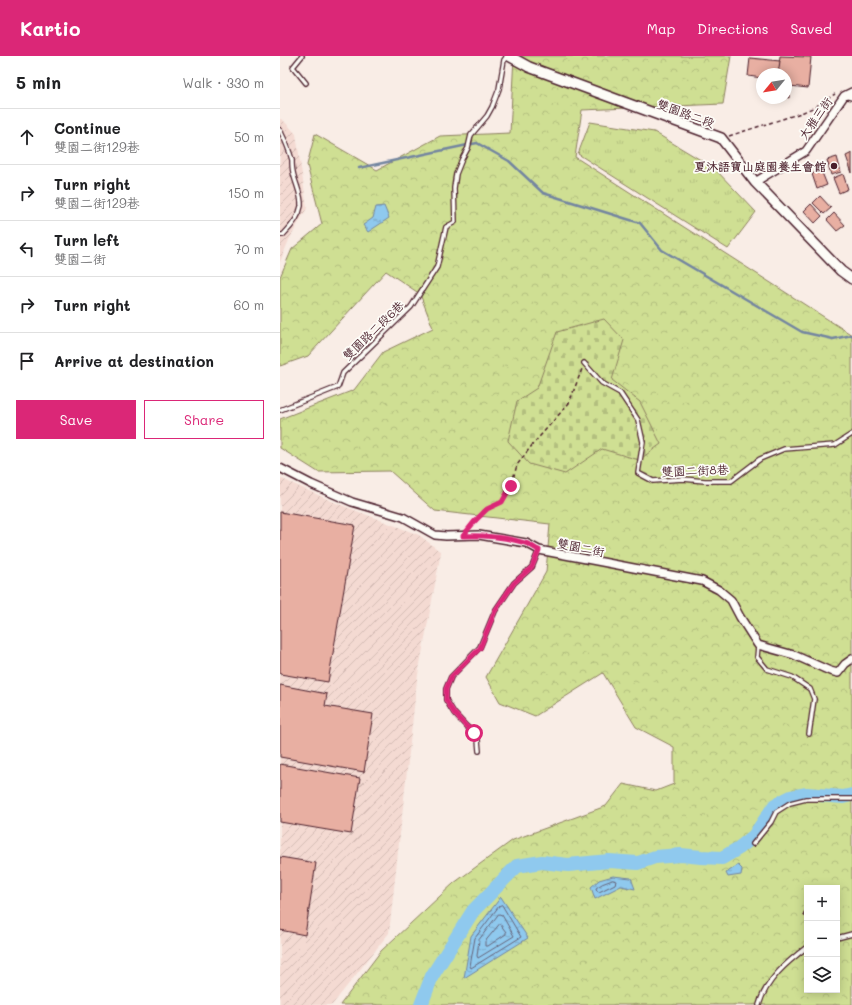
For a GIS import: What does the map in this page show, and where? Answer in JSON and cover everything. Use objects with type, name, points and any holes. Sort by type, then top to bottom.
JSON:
[{"type":"street","name":"雙園路二段","points":[[508,56],[529,68],[721,138],[755,182],[841,271],[852,278]]},
{"type":"street","name":"大雅三街","points":[[755,182],[806,151],[844,96],[852,92]]},
{"type":"street","name":"雙園二街","points":[[280,468],[311,484],[352,502],[403,517],[435,535],[479,535],[514,540],[526,543],[539,550],[702,581],[720,590],[731,600],[758,645]]},
{"type":"street","points":[[758,645],[794,656],[838,673],[845,664],[852,659]]},
{"type":"lane","points":[[302,56],[293,67],[306,83]]},
{"type":"lane","name":"雙園路二段6巷","points":[[280,410],[338,387],[343,373],[411,306],[437,267],[446,227],[455,222],[454,188],[456,174],[468,148],[471,135],[487,116],[492,107],[499,89],[504,60],[508,56]]},
{"type":"lane","points":[[844,96],[852,98]]},
{"type":"lane","points":[[280,130],[290,155],[301,206],[298,217],[292,226],[283,235],[280,235]]},
{"type":"lane","name":"雙園二街8巷","points":[[584,363],[602,383],[620,393],[638,420],[643,442],[638,473],[653,481],[683,478],[705,481],[731,481],[760,459],[784,449],[835,445],[852,434]]},
{"type":"lane","points":[[479,751],[478,740],[474,733],[454,713],[446,700],[446,689],[451,677],[480,648],[495,611],[514,583],[532,567],[539,550]]},
{"type":"lane","points":[[758,645],[757,657],[767,669],[792,677],[810,689],[814,699],[809,734]]},
{"type":"lane","points":[[753,844],[771,822],[776,812],[790,803],[806,799],[852,799]]},
{"type":"lane","points":[[840,937],[852,934]]},
{"type":"lane","points":[[759,1005],[769,982],[793,957],[804,949]]},
{"type":"path","name":"大雅三街","points":[[721,138],[802,113],[815,107],[835,94]]},
{"type":"path","points":[[463,536],[487,509],[502,502],[511,486],[516,465],[569,403],[584,363]]},
{"type":"shaded area","points":[[280,119],[283,120],[296,134],[307,208],[289,240],[280,262]]},
{"type":"shaded area","points":[[280,478],[336,503],[419,535],[441,552],[417,680],[389,933],[332,1005],[280,1005]]},
{"type":"green space","points":[[514,56],[731,56],[723,104],[582,110],[575,157],[852,335],[852,1005],[340,1005],[381,951],[454,883],[513,840],[606,806],[623,784],[656,791],[674,784],[674,747],[636,727],[603,673],[535,716],[500,702],[486,677],[546,572],[550,524],[435,511],[390,471],[318,472],[280,448],[280,419],[354,390],[383,352],[433,328],[420,294],[386,271],[308,356],[280,366],[280,277],[292,249],[322,224],[307,165],[315,134],[377,170],[440,136],[510,133]]},
{"type":"green space","points":[[590,122],[654,132],[714,168],[756,212],[728,249],[578,154]]},
{"type":"green space","points":[[604,319],[624,340],[612,380],[640,402],[661,444],[639,460],[602,449],[565,474],[529,464],[508,441],[517,401],[537,388],[557,332]]},
{"type":"water","points":[[384,206],[389,218],[368,232],[363,225],[373,218],[376,207]]},
{"type":"water","points":[[738,865],[742,869],[741,875],[728,877],[726,873]]},
{"type":"water","points":[[613,876],[631,878],[635,889],[621,886],[595,899],[591,887],[599,880]]},
{"type":"water","points":[[501,897],[528,938],[464,978],[471,936]]},
{"type":"building","points":[[780,56],[811,57],[808,88],[792,86],[792,68],[779,68]]},
{"type":"building","points":[[750,58],[780,61],[779,68],[756,68],[756,77],[748,76]]},
{"type":"building","name":"夏沐語寶山庭園養生會館","points":[[852,153],[852,173],[846,156]]},
{"type":"building","name":"夏沐語寶山庭園養生會館","points":[[837,157],[841,172],[831,175],[827,160]]},
{"type":"building","points":[[821,170],[827,185],[817,189],[812,174]]},
{"type":"building","points":[[843,174],[848,189],[839,193],[833,178]]},
{"type":"building","points":[[820,196],[831,208],[824,214],[813,203]]},
{"type":"building","points":[[811,204],[822,216],[815,223],[804,211]]},
{"type":"building","points":[[834,213],[845,225],[837,231],[827,220]]},
{"type":"building","points":[[280,512],[355,525],[328,682],[280,674]]},
{"type":"building","points":[[280,685],[327,694],[325,706],[373,714],[364,772],[280,757]]},
{"type":"building","points":[[280,764],[360,778],[351,834],[280,822]]},
{"type":"building","points":[[280,857],[316,863],[305,935],[280,930]]},
{"type":"waterway","points":[[359,168],[477,143],[509,161],[543,193],[640,223],[662,250],[802,332],[833,339],[852,335]]},
{"type":"waterway","points":[[421,1005],[432,976],[473,911],[517,866],[542,862],[568,865],[609,861],[638,863],[655,857],[681,855],[722,858],[739,848],[754,836],[775,805],[791,797],[807,794],[843,797],[852,795]]},
{"type":"place","name":"夏沐語寶山庭園養生會館","points":[[834,166]]},
{"type":"route","points":[[474,733],[454,713],[446,700],[446,689],[451,677],[480,648],[489,622],[495,611],[514,583],[532,567],[539,550],[526,543],[514,540],[479,535],[463,536],[487,509],[502,502],[511,486]]}]
